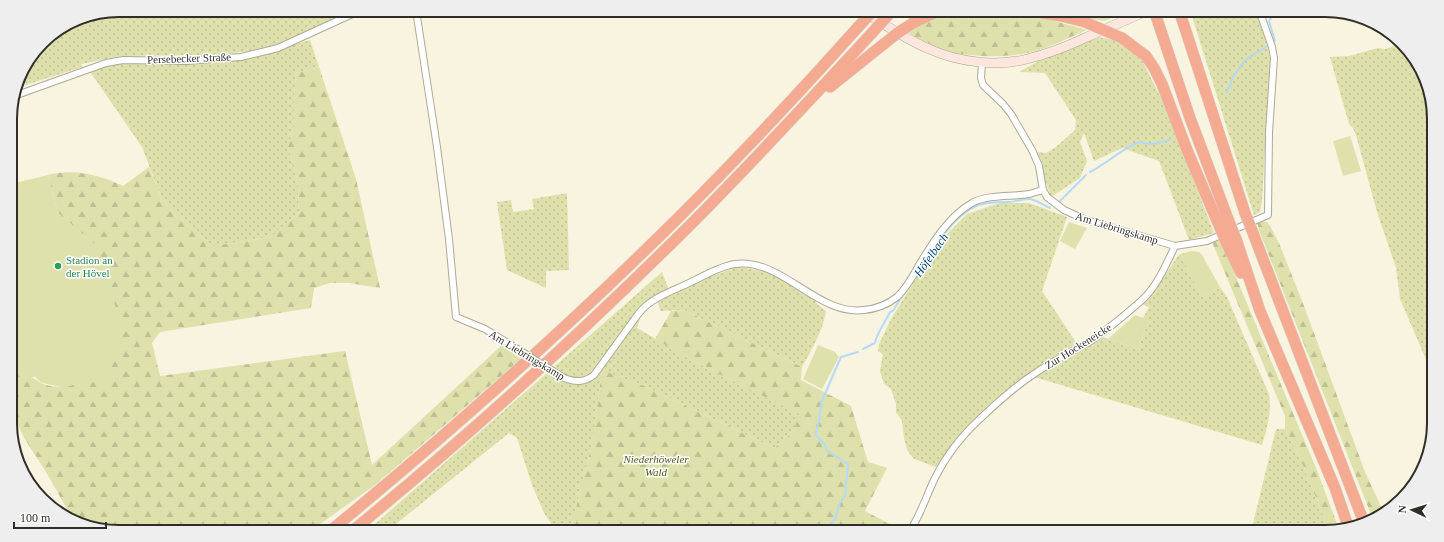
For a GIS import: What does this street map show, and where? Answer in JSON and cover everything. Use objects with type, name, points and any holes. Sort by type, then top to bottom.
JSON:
[{"type":"highway","points":[[856,29],[864,17]]},
{"type":"highway","points":[[337,525],[407,467],[501,384],[609,285],[715,180],[867,17]]},
{"type":"highway","points":[[359,525],[489,415],[569,342],[680,235],[788,124],[887,17]]},
{"type":"highway","points":[[788,124],[843,76],[899,32],[926,17]]},
{"type":"highway","points":[[1065,17],[1085,22],[1122,38],[1146,56],[1154,68],[1162,84],[1189,156],[1223,221],[1335,488],[1347,523]]},
{"type":"highway","points":[[1155,17],[1190,118],[1223,221]]},
{"type":"highway","points":[[1183,17],[1246,213],[1362,518]]},
{"type":"street","name":"Persebecker Straße","points":[[20,94],[106,63],[123,60],[211,60],[262,52],[285,44],[345,17]]},
{"type":"street","name":"Am Liebringskamp","points":[[417,17],[446,216],[456,317],[485,329],[564,378],[572,381],[578,382],[594,375],[646,305],[700,277],[732,265],[748,264],[765,268],[777,273],[828,303],[844,309],[854,311],[863,310],[888,303],[905,289],[939,234],[960,212],[972,203],[981,199],[1029,194],[1043,190],[1047,197],[1054,203],[1074,216],[1175,246]]},
{"type":"street","points":[[872,17],[910,40],[955,58],[1000,63],[1026,60],[1048,53],[1140,17]]},
{"type":"street","points":[[1175,246],[1207,240],[1268,215],[1269,132],[1274,58],[1272,47],[1261,17]]},
{"type":"street","points":[[982,62],[983,85],[1012,114],[1039,166],[1043,190]]},
{"type":"street","name":"Zur Hockeneicke","points":[[914,525],[942,465],[951,451],[969,430],[1020,384],[1037,372],[1095,338],[1142,300],[1154,285],[1175,246]]},
{"type":"green space","points":[[119,17],[337,17],[277,44],[251,51],[212,55],[120,56],[81,64],[82,67],[23,86],[27,74],[38,57],[52,42],[62,34],[92,20]]},
{"type":"green space","points":[[941,17],[1035,17],[1087,30],[1036,51],[1008,56],[977,56],[933,47],[914,37],[909,32],[926,21]]},
{"type":"green space","points":[[1084,17],[1113,17],[1104,21]]},
{"type":"green space","points":[[1192,17],[1258,17],[1264,34],[1270,58],[1262,201],[1260,212],[1254,215]]},
{"type":"green space","points":[[1097,37],[1118,40],[1142,60],[1166,108],[1214,233],[1189,240],[1159,161],[1122,148],[1094,161],[1084,133],[1080,142],[1087,161],[1080,178],[1051,197],[1043,174],[1043,164],[1037,152],[1046,153],[1056,147],[1075,130],[1076,120],[1045,73],[1019,72],[1035,63]]},
{"type":"green space","points":[[310,40],[319,67],[296,73],[294,127],[288,146],[298,186],[299,212],[271,237],[213,246],[182,221],[162,200],[142,147],[89,70],[117,63],[195,63],[254,57]]},
{"type":"green space","points":[[1396,46],[1406,57],[1424,92],[1426,105],[1427,362],[1400,299],[1396,268],[1377,212],[1356,135],[1353,128],[1349,124],[1330,57],[1349,56],[1378,48],[1385,49]]},
{"type":"green space","points":[[319,67],[356,179],[380,288],[349,283],[330,283],[314,288],[311,308],[160,332],[152,343],[160,376],[345,351],[372,465],[502,345],[521,359],[375,485],[319,525],[119,525],[99,523],[74,515],[68,512],[46,472],[24,438],[17,422],[17,357],[26,376],[45,385],[70,386],[79,384],[98,247],[58,213],[48,175],[67,172],[87,174],[106,179],[123,186],[149,167],[162,200],[182,221],[213,246],[271,237],[299,212],[298,186],[288,146],[294,127],[296,73]]},
{"type":"green space","points":[[1350,136],[1361,171],[1343,176],[1333,141]]},
{"type":"green space","name":"Stadion an der Hövel","points":[[48,175],[58,213],[98,247],[111,284],[122,341],[107,379],[62,387],[42,383],[35,377],[26,377],[17,358],[17,183]]},
{"type":"green space","points":[[567,193],[569,270],[546,271],[546,288],[507,270],[497,202],[511,200],[513,212],[534,209],[532,199]]},
{"type":"green space","points":[[1000,203],[1029,203],[1067,217],[1042,291],[1077,344],[1033,370],[986,408],[964,430],[938,466],[935,467],[914,459],[907,450],[902,421],[896,412],[896,404],[891,389],[884,384],[880,371],[883,354],[878,351],[879,344],[891,319],[938,243],[967,214]]},
{"type":"green space","points":[[1069,222],[1087,228],[1075,249],[1060,241]]},
{"type":"green space","points":[[1257,222],[1267,222],[1270,226],[1279,243],[1304,306],[1365,472],[1381,508],[1371,514],[1259,230]]},
{"type":"green space","points":[[1220,239],[1316,468],[1337,524],[1327,525],[1299,456],[1285,429],[1285,416],[1212,242]]},
{"type":"green space","points":[[1191,251],[1199,252],[1202,255],[1220,287],[1202,297],[1180,254]]},
{"type":"green space","points":[[1180,254],[1202,297],[1220,287],[1227,297],[1269,394],[1269,414],[1262,445],[1034,377],[1102,337],[1138,349],[1149,320],[1143,318],[1149,307],[1142,304],[1151,296]]},
{"type":"green space","points":[[738,267],[760,271],[778,278],[815,299],[817,304],[826,311],[820,333],[802,367],[684,310],[660,311],[658,302],[697,282]]},
{"type":"green space","points":[[662,272],[669,290],[645,303],[637,328],[693,361],[800,414],[796,425],[790,434],[783,442],[774,448],[642,385],[602,371],[593,440],[572,525],[552,525],[544,513],[532,485],[517,438],[509,433],[395,525],[374,525]]},
{"type":"green space","name":"Niederhöweler Wald","points":[[684,310],[802,367],[801,380],[851,406],[868,462],[887,468],[865,511],[892,525],[572,525],[593,440],[602,370],[642,385],[774,448],[787,438],[796,425],[799,414],[693,361],[655,339],[671,311]]},
{"type":"green space","points":[[1135,315],[1149,320],[1138,349],[1108,339]]},
{"type":"green space","points":[[818,345],[835,352],[839,357],[822,389],[803,379]]},
{"type":"green space","points":[[1276,429],[1285,429],[1299,456],[1327,525],[1253,525]]},
{"type":"waterway","name":"Höfelbach","points":[[1272,17],[1269,21],[1275,41]]},
{"type":"waterway","name":"Höfelbach","points":[[1227,92],[1233,77],[1245,60],[1268,46]]},
{"type":"waterway","name":"Höfelbach","points":[[1090,172],[1126,148],[1139,142],[1155,144],[1170,139]]},
{"type":"waterway","name":"Höfelbach","points":[[1059,202],[1086,175]]},
{"type":"waterway","name":"Höfelbach","points":[[915,278],[949,228],[966,212],[976,206],[988,203],[1012,202],[1030,199],[1050,208]]},
{"type":"waterway","name":"Höfelbach","points":[[863,349],[875,343],[890,312],[893,311],[902,296]]},
{"type":"waterway","name":"Höfelbach","points":[[830,525],[835,519],[840,503],[845,496],[848,464],[827,451],[825,445],[816,435],[816,432],[821,403],[841,357],[858,352]]},
{"type":"place","name":"Stadion an der Hövel","points":[[58,266]]}]
